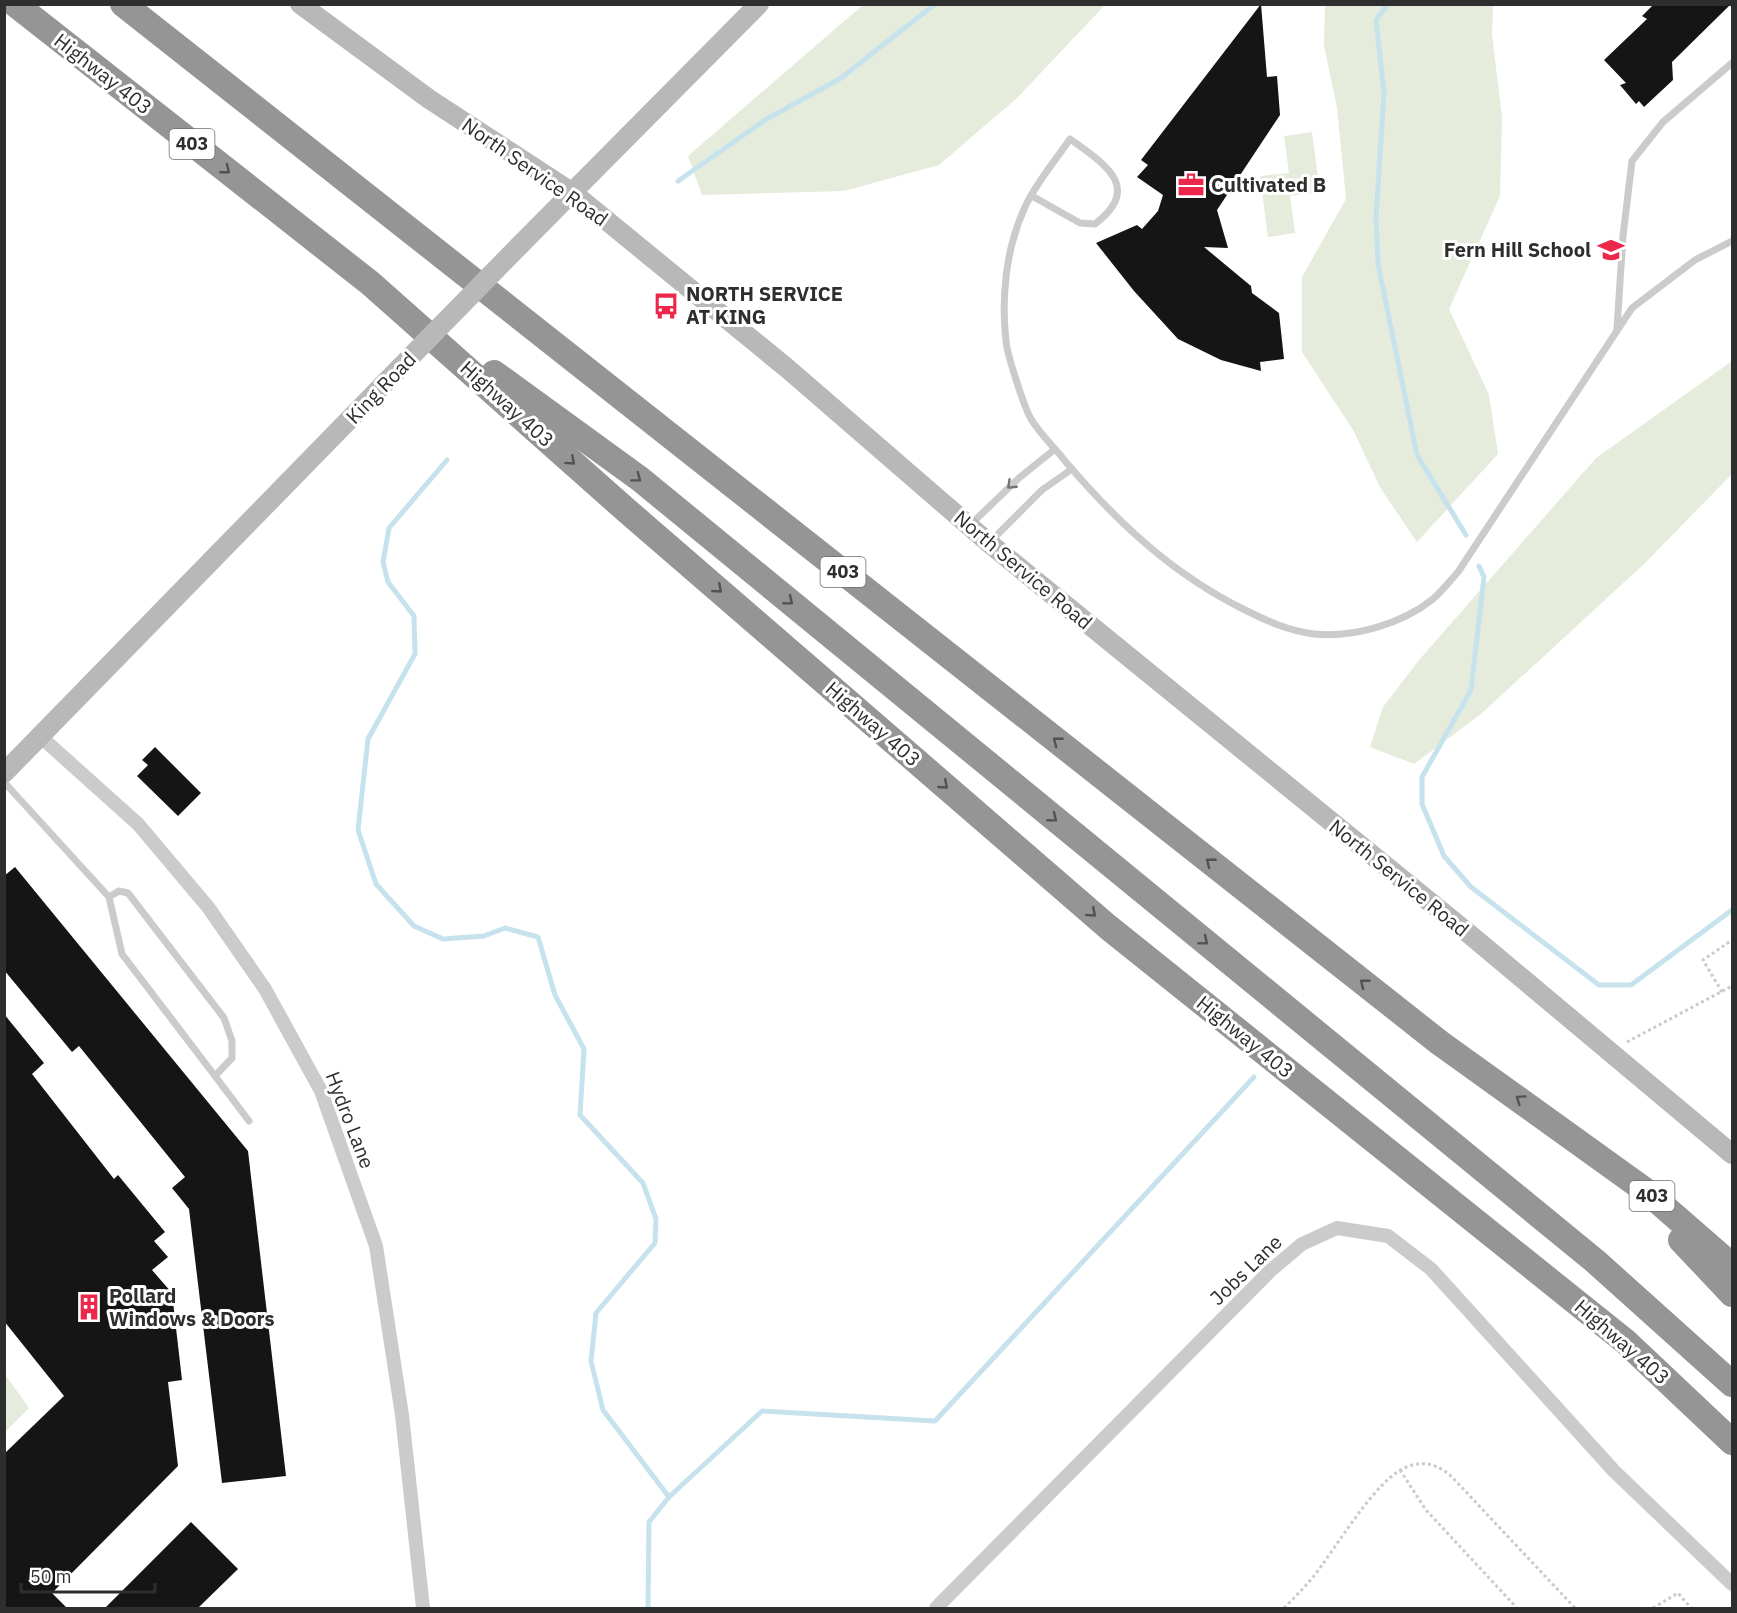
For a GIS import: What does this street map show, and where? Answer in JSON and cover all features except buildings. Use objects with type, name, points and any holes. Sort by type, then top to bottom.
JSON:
[{"type":"highway","name":"Highway 403","points":[[15,4],[370,283],[635,518],[1099,920],[1626,1342],[1732,1442]]},
{"type":"highway","name":"403","points":[[123,4],[1440,1043],[1646,1191],[1732,1266]]},
{"type":"highway","points":[[370,283],[640,479],[1595,1261],[1732,1384]]},
{"type":"highway","points":[[1567,1133],[1654,1211],[1732,1294]]},
{"type":"street","name":"North Service Road","points":[[300,4],[429,99],[573,193],[788,369],[989,543],[1732,1154]]},
{"type":"street","name":"King Road","points":[[4,773],[759,4]]},
{"type":"street","name":"Hydro Lane","points":[[41,737],[138,824],[208,907],[265,989],[321,1091],[376,1246],[402,1415],[423,1608]]},
{"type":"street","name":"Jobs Lane","points":[[936,1608],[1270,1271],[1302,1244],[1337,1228],[1388,1236],[1431,1269],[1614,1471],[1732,1584]]},
{"type":"lane","points":[[1617,331],[1623,236],[1632,162],[1663,122],[1732,63]]},
{"type":"lane","points":[[1032,195],[1080,223],[1095,224],[1110,211],[1118,192],[1113,173],[1070,139],[1032,195],[1024,208],[1006,266],[1006,342],[1030,418],[1100,502],[1142,543],[1177,571],[1218,597],[1275,625],[1313,634],[1345,634],[1379,626],[1406,615],[1433,599],[1458,572],[1632,308],[1695,260],[1732,241]]},
{"type":"lane","points":[[969,526],[1019,478],[1055,448]]},
{"type":"lane","points":[[989,543],[1042,490],[1072,469]]},
{"type":"lane","points":[[4,782],[109,897],[122,954],[249,1121]]},
{"type":"lane","points":[[109,897],[120,891],[128,893],[224,1018],[232,1041],[232,1058],[215,1076]]},
{"type":"path","points":[[1722,992],[1703,960],[1732,940]]},
{"type":"path","points":[[1610,1052],[1732,986]]},
{"type":"path","points":[[1284,1608],[1313,1577],[1366,1503],[1400,1470],[1421,1463],[1443,1469],[1575,1608]]},
{"type":"path","points":[[1400,1470],[1426,1510],[1516,1608]]},
{"type":"path","points":[[1653,1608],[1678,1593],[1691,1608]]},
{"type":"green space","points":[[864,4],[1105,5],[1016,99],[939,165],[844,191],[702,195],[688,156]]},
{"type":"green space","points":[[1325,5],[1493,5],[1492,34],[1502,118],[1500,196],[1449,309],[1489,395],[1498,454],[1417,542],[1381,489],[1353,430],[1302,352],[1302,277],[1346,199],[1337,108],[1324,45]]},
{"type":"green space","points":[[1312,132],[1320,192],[1290,196],[1295,233],[1268,237],[1260,176],[1289,173],[1284,136]]},
{"type":"green space","points":[[1732,361],[1732,474],[1645,563],[1481,714],[1414,764],[1370,747],[1383,707],[1419,660],[1596,458]]},
{"type":"green space","points":[[4,1373],[29,1408],[5,1432],[4,1432]]},
{"type":"waterway","points":[[678,181],[765,120],[841,78],[935,4]]},
{"type":"waterway","points":[[1388,4],[1376,20],[1384,93],[1376,217],[1378,264],[1417,455],[1466,535]]},
{"type":"waterway","points":[[447,460],[389,528],[383,562],[388,582],[414,616],[415,654],[368,739],[358,830],[376,884],[414,926],[443,939],[484,936],[505,928],[538,937],[555,995],[584,1049],[580,1115],[643,1183],[656,1219],[655,1243],[596,1313],[591,1361],[603,1410],[669,1497]]},
{"type":"waterway","points":[[1479,566],[1484,577],[1471,690],[1422,777],[1422,804],[1444,856],[1471,887],[1599,985],[1631,985],[1732,910]]},
{"type":"waterway","points":[[648,1608],[649,1522],[669,1497],[762,1411],[935,1421],[1254,1077]]},
{"type":"place","name":"Cultivated B","points":[[1191,185]]},
{"type":"place","name":"Fern Hill School","points":[[1611,250]]},
{"type":"place","name":"NORTH SERVICE AT KING","points":[[666,306]]},
{"type":"place","name":"Pollard Windows & Doors","points":[[89,1307]]}]
